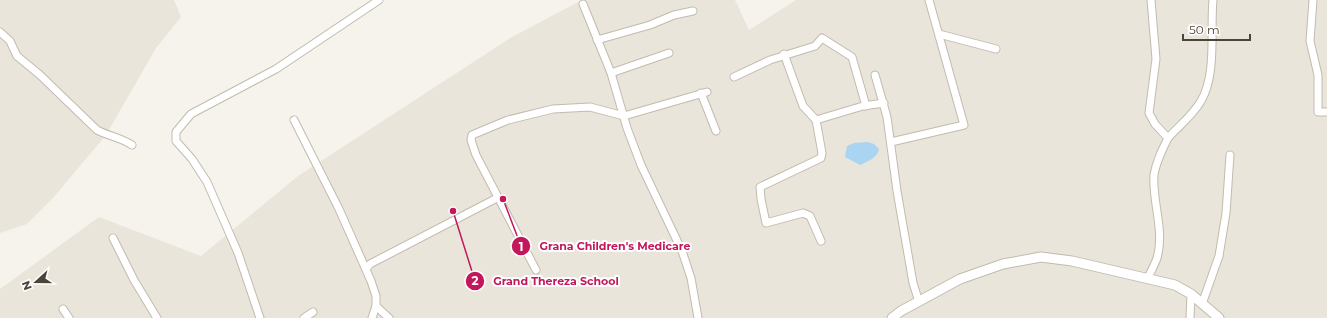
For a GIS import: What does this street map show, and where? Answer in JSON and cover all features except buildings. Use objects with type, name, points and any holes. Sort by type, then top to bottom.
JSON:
[{"type":"street","points":[[260,318],[238,253],[207,182],[192,159],[176,141],[176,132],[191,114],[276,69],[379,0]]},
{"type":"street","points":[[891,142],[964,124],[930,0]]},
{"type":"street","points":[[1152,0],[1156,60],[1150,113],[1155,124],[1168,138]]},
{"type":"street","points":[[1148,278],[1157,257],[1159,243],[1154,191],[1154,173],[1158,159],[1168,138],[1194,111],[1202,99],[1209,75],[1213,0]]},
{"type":"street","points":[[1313,0],[1310,41],[1318,75],[1318,112],[1327,112]]},
{"type":"street","points":[[583,4],[611,74],[641,165],[682,251],[691,278],[698,318]]},
{"type":"street","points":[[597,40],[693,11]]},
{"type":"street","points":[[0,32],[10,42],[17,56],[40,75],[97,130],[106,135],[113,135],[124,139],[132,145]]},
{"type":"street","points":[[939,34],[996,49]]},
{"type":"street","points":[[734,77],[784,54],[815,46],[822,38],[852,57],[866,106]]},
{"type":"street","points":[[611,74],[669,53]]},
{"type":"street","points":[[784,54],[803,106],[816,120],[822,153],[821,158],[760,187],[761,199],[766,223],[803,213],[810,216],[821,241]]},
{"type":"street","points":[[875,75],[884,103],[891,142],[893,169],[913,283],[920,302]]},
{"type":"street","points":[[536,270],[497,198],[472,147],[472,135],[508,120],[553,109],[590,107],[624,116],[704,93],[716,131]]},
{"type":"street","points":[[816,120],[866,106],[884,103]]},
{"type":"street","points":[[294,120],[366,269],[376,296],[376,306],[372,318]]},
{"type":"street","points":[[1202,304],[1219,256],[1226,213],[1230,155]]},
{"type":"street","points":[[366,269],[370,264],[497,198]]},
{"type":"street","points":[[113,238],[134,280],[157,318]]},
{"type":"street","points":[[892,318],[902,315],[920,302],[960,279],[1003,264],[1042,257],[1072,260],[1175,285],[1191,294],[1219,318]]},
{"type":"street","points":[[1190,318],[1191,294]]},
{"type":"street","points":[[376,306],[389,318]]},
{"type":"street","points":[[63,309],[69,318]]},
{"type":"street","points":[[304,318],[314,312]]},
{"type":"shaded area","points":[[0,0],[174,0],[181,17],[156,48],[106,135],[53,198],[27,224],[0,233]]},
{"type":"shaded area","points":[[582,0],[735,0],[749,30],[796,0],[1327,0],[1327,318],[0,318],[0,289],[99,217],[201,256],[298,176],[512,37]]},
{"type":"water","points":[[868,142],[874,144],[879,149],[877,154],[872,159],[860,165],[845,157],[847,146],[854,143]]},
{"type":"place","name":"Grana Children's Medicare","points":[[503,199]]},
{"type":"place","name":"Grand Thereza School","points":[[453,211]]}]
